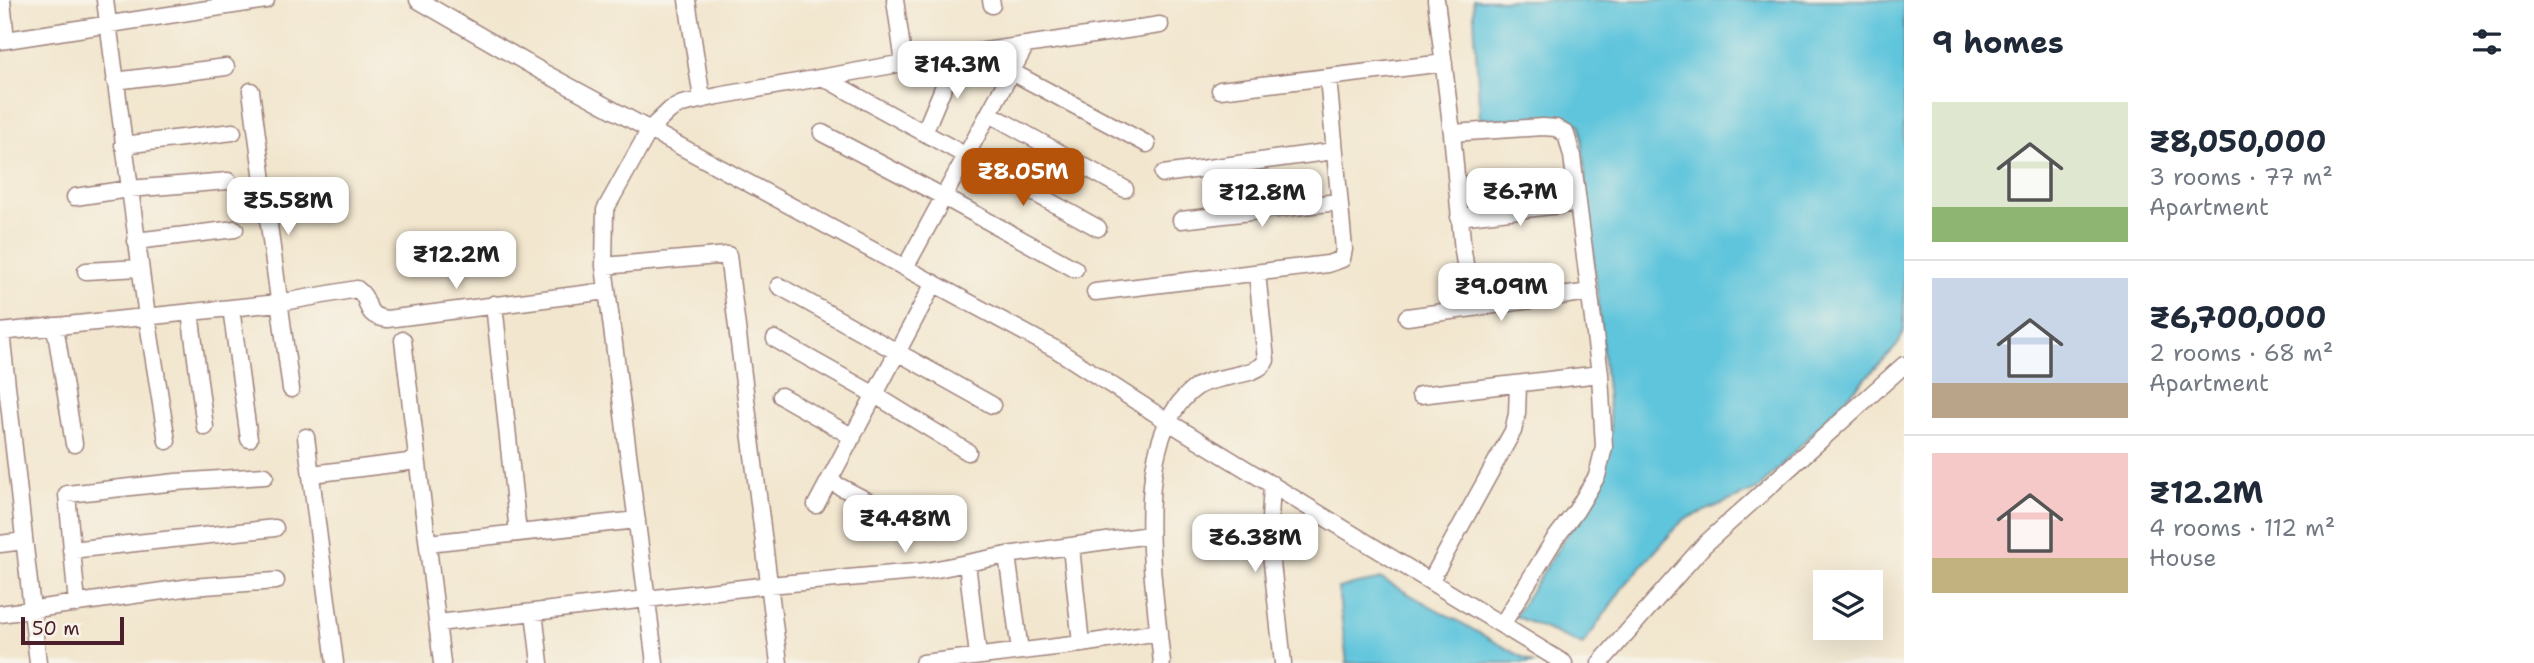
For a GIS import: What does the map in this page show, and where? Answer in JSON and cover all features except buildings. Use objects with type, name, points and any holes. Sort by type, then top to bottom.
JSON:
[{"type":"street","points":[[2,0],[3,41],[266,0]]},
{"type":"street","points":[[105,0],[136,241],[167,441]]},
{"type":"street","points":[[418,0],[541,71],[1057,350],[1167,421],[1432,580],[1564,663]]},
{"type":"street","points":[[687,0],[702,99]]},
{"type":"street","points":[[895,0],[904,63]]},
{"type":"street","points":[[1436,0],[1459,217],[1472,309]]},
{"type":"street","points":[[655,663],[604,266],[605,210],[650,129],[670,110],[702,99],[904,63],[1160,25]]},
{"type":"street","points":[[905,268],[1026,45]]},
{"type":"street","points":[[924,132],[957,55]]},
{"type":"street","points":[[1220,90],[1444,63]]},
{"type":"street","points":[[115,82],[226,67]]},
{"type":"street","points":[[1012,72],[1147,144]]},
{"type":"street","points":[[1095,292],[1328,264],[1342,259],[1344,249],[1328,77]]},
{"type":"street","points":[[824,78],[1098,228]]},
{"type":"street","points":[[251,91],[291,389]]},
{"type":"street","points":[[990,114],[1125,189]]},
{"type":"street","points":[[1452,133],[1543,127],[1562,130],[1569,140],[1600,374],[1604,447],[1597,476],[1503,625]]},
{"type":"street","points":[[123,145],[233,132]]},
{"type":"street","points":[[822,133],[1075,269]]},
{"type":"street","points":[[1163,174],[1334,151]]},
{"type":"street","points":[[75,197],[129,189],[228,181]]},
{"type":"street","points":[[1181,220],[1338,202]]},
{"type":"street","points":[[1459,217],[1577,203]]},
{"type":"street","points":[[136,241],[235,229]]},
{"type":"street","points":[[604,266],[728,255],[779,663]]},
{"type":"street","points":[[86,271],[140,268]]},
{"type":"street","points":[[1162,663],[1149,535],[1152,486],[1167,421],[1185,397],[1199,385],[1220,377],[1258,370],[1264,365],[1266,360],[1257,273]]},
{"type":"street","points":[[816,505],[934,283]]},
{"type":"street","points":[[779,286],[992,405]]},
{"type":"street","points":[[38,663],[0,332],[278,303],[357,289],[364,293],[368,310],[376,318],[387,319],[607,291]]},
{"type":"street","points":[[1406,317],[1590,292]]},
{"type":"street","points":[[494,304],[518,533]]},
{"type":"street","points":[[232,308],[249,439]]},
{"type":"street","points":[[190,312],[205,427]]},
{"type":"street","points":[[55,326],[74,444]]},
{"type":"street","points":[[775,339],[875,395],[968,452]]},
{"type":"street","points":[[403,340],[442,663]]},
{"type":"street","points":[[1600,663],[1704,545],[1904,365]]},
{"type":"street","points":[[1420,394],[1600,374]]},
{"type":"street","points":[[1432,580],[1513,431],[1517,414],[1518,385]]},
{"type":"street","points":[[781,396],[853,437]]},
{"type":"street","points":[[306,437],[335,663]]},
{"type":"street","points":[[312,474],[417,461]]},
{"type":"street","points":[[77,604],[67,494],[265,476]]},
{"type":"street","points":[[829,481],[916,526]]},
{"type":"street","points":[[1272,484],[1269,536],[1283,663]]},
{"type":"street","points":[[428,543],[637,520]]},
{"type":"street","points":[[71,550],[275,528]]},
{"type":"street","points":[[438,623],[769,585],[927,571],[1007,555],[1149,535]]},
{"type":"street","points":[[0,544],[24,541]]},
{"type":"street","points":[[1071,547],[1081,644]]},
{"type":"street","points":[[1007,555],[1020,651]]},
{"type":"street","points":[[967,563],[978,656]]},
{"type":"street","points":[[0,614],[191,587],[276,581]]},
{"type":"street","points":[[534,612],[540,663]]},
{"type":"street","points":[[923,663],[978,656],[1001,658],[1020,651],[1159,632]]},
{"type":"water","points":[[1473,0],[1904,0],[1904,329],[1898,345],[1758,489],[1683,520],[1624,586],[1583,645],[1515,616],[1591,497],[1611,431],[1580,124],[1480,119]]},
{"type":"water","points":[[1382,579],[1533,663],[1347,663],[1338,588]]}]
